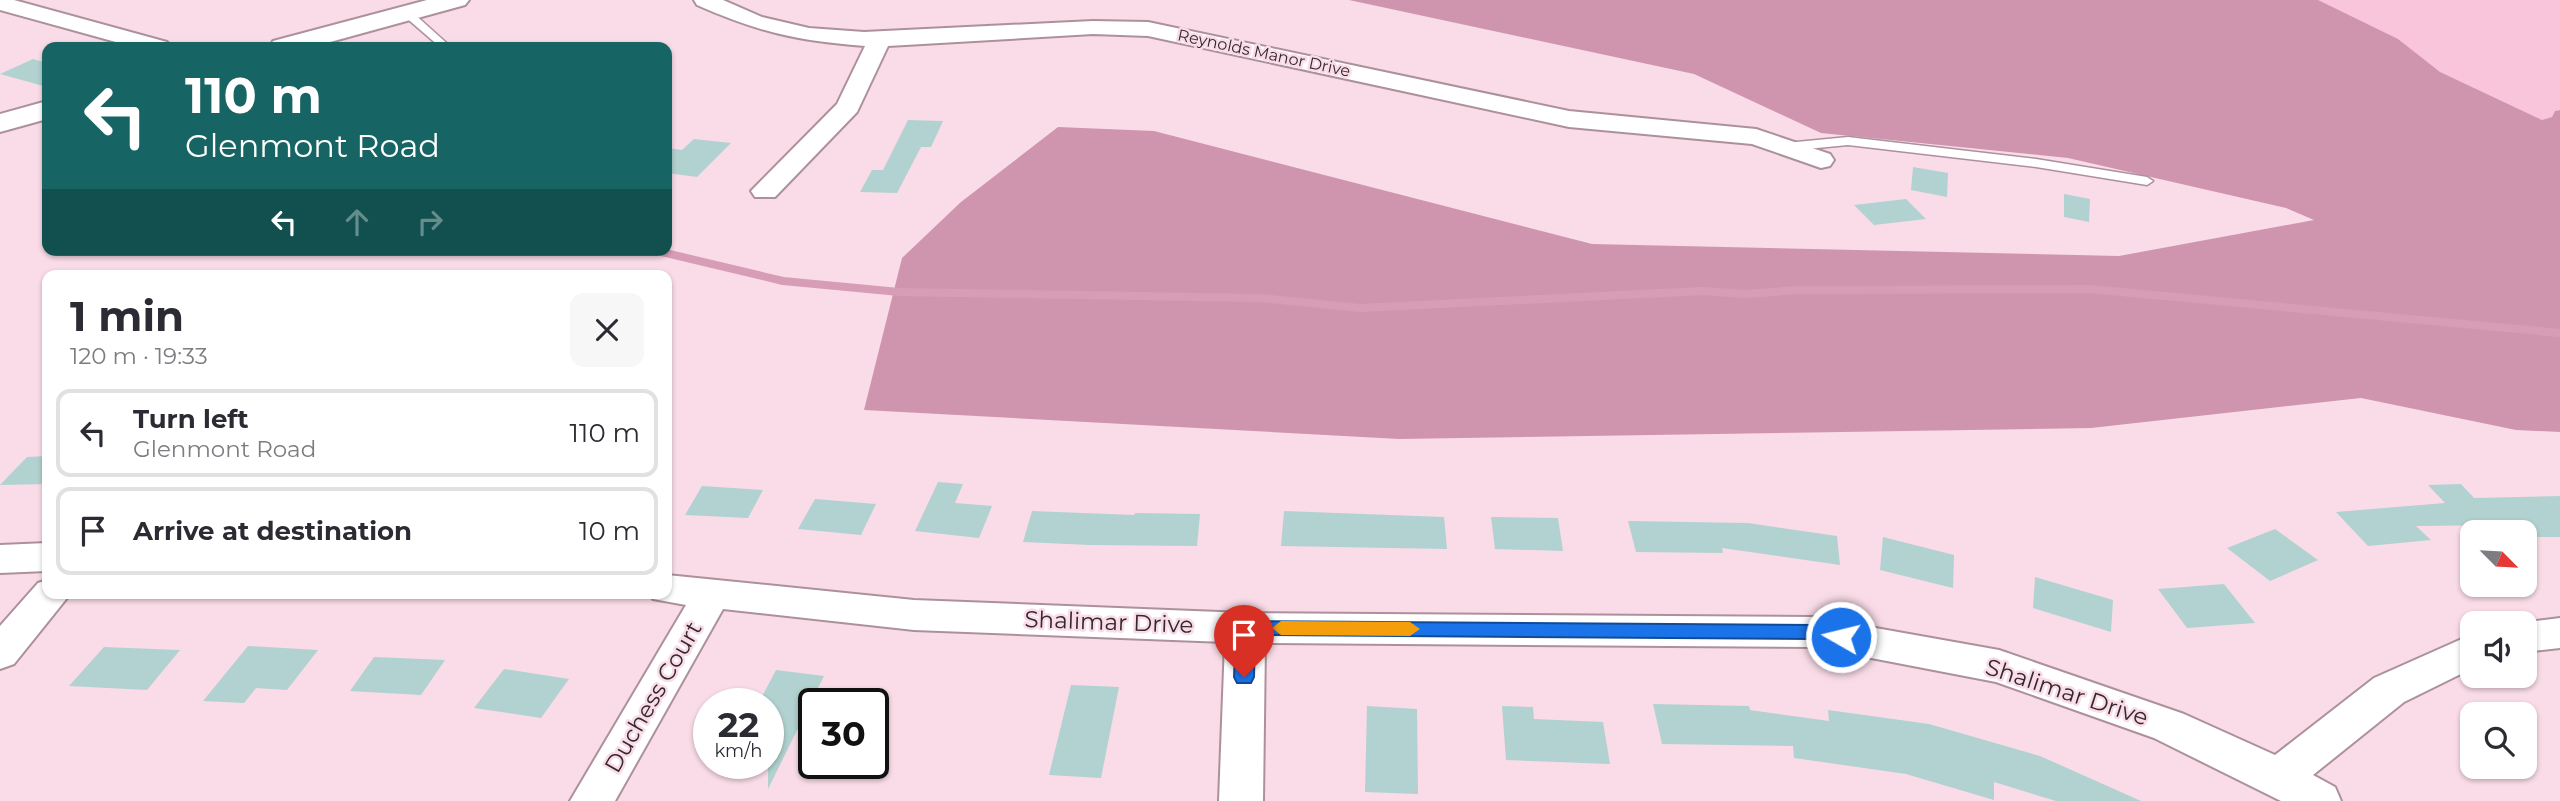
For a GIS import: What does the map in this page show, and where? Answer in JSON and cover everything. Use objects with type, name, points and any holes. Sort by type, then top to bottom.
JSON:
[{"type":"main road","points":[[301,42],[456,0]]},
{"type":"main road","points":[[0,123],[42,111]]},
{"type":"street","name":"Reynolds Manor Drive","points":[[705,0],[745,21],[766,27],[880,38],[1047,27],[1147,29],[1569,120],[1756,137],[1821,160]]},
{"type":"street","points":[[0,3],[141,42]]},
{"type":"street","points":[[765,191],[848,107],[880,38]]},
{"type":"street","points":[[0,559],[42,557]]},
{"type":"street","name":"Shalimar Drive","points":[[672,589],[914,615],[1245,628],[1814,632],[1999,666],[2169,726],[2279,777],[2319,801]]},
{"type":"street","name":"Duchess Court","points":[[593,801],[713,593]]},
{"type":"street","points":[[0,653],[47,599]]},
{"type":"street","points":[[1241,801],[1245,628]]},
{"type":"street","points":[[2537,636],[2560,633]]},
{"type":"street","points":[[2279,777],[2389,690],[2460,656]]},
{"type":"lane","points":[[408,13],[440,42]]},
{"type":"lane","points":[[1786,147],[1848,141],[2036,163],[2147,181]]},
{"type":"shaded area","points":[[1349,0],[2318,0],[2398,39],[2440,72],[2542,120],[2552,117],[2555,111],[2560,110],[2560,432],[2516,430],[2361,398],[2091,428],[1399,439],[864,410],[902,258],[961,202],[1058,127],[1154,131],[1592,244],[2119,256],[2314,220],[2286,208],[2068,158],[1821,133],[1694,74]]},
{"type":"shaded area","points":[[2283,0],[2560,0],[2560,110],[2555,111],[2552,117],[2542,120],[2439,72],[2419,57],[2328,5]]},
{"type":"building","points":[[33,59],[42,62],[42,86],[0,74]]},
{"type":"building","points":[[908,120],[943,121],[931,147],[921,147],[897,193],[860,192],[872,170],[883,170]]},
{"type":"building","points":[[694,139],[731,143],[697,177],[672,174],[672,149],[682,150]]},
{"type":"building","points":[[1913,167],[1948,173],[1947,197],[1911,190]]},
{"type":"building","points":[[2064,194],[2090,199],[2089,222],[2064,217]]},
{"type":"building","points":[[1906,199],[1926,219],[1874,225],[1854,205]]},
{"type":"building","points":[[42,456],[42,484],[0,485],[27,457]]},
{"type":"building","points":[[938,482],[963,484],[955,503],[992,506],[979,538],[915,531]]},
{"type":"building","points":[[2461,484],[2474,498],[2560,496],[2560,537],[2538,537],[2538,520],[2460,520],[2460,525],[2416,526],[2431,540],[2368,546],[2336,512],[2445,503],[2428,485]]},
{"type":"building","points":[[702,486],[763,490],[748,518],[685,515]]},
{"type":"building","points":[[815,499],[876,504],[861,535],[798,529]]},
{"type":"building","points":[[1032,511],[1134,515],[1200,514],[1197,546],[1023,542]]},
{"type":"building","points":[[1284,511],[1444,517],[1447,549],[1281,546]]},
{"type":"building","points":[[1491,517],[1558,518],[1563,551],[1495,549]]},
{"type":"building","points":[[1628,521],[1748,523],[1837,536],[1840,565],[1722,548],[1723,553],[1636,552]]},
{"type":"building","points":[[2275,529],[2318,560],[2270,581],[2227,548]]},
{"type":"building","points":[[1883,537],[1954,555],[1953,588],[1880,570]]},
{"type":"building","points":[[2035,577],[2113,600],[2111,632],[2033,608]]},
{"type":"building","points":[[2224,584],[2255,623],[2187,628],[2158,589]]},
{"type":"building","points":[[248,646],[318,650],[287,690],[256,688],[244,703],[203,701]]},
{"type":"building","points":[[104,647],[180,650],[147,690],[69,686]]},
{"type":"building","points":[[374,657],[445,660],[421,695],[350,691]]},
{"type":"building","points":[[504,669],[569,679],[541,718],[474,708]]},
{"type":"building","points":[[776,670],[824,676],[818,688],[798,688],[798,728],[784,757],[784,688],[766,688]]},
{"type":"building","points":[[1071,685],[1119,687],[1101,778],[1049,775]]},
{"type":"building","points":[[1653,704],[1749,706],[1750,710],[1829,721],[1828,710],[1929,724],[2040,756],[2141,801],[2056,801],[1994,782],[1994,800],[1906,774],[1794,758],[1793,746],[1662,744]]},
{"type":"building","points":[[1367,706],[1417,709],[1418,794],[1365,792]]},
{"type":"building","points":[[1502,706],[1533,707],[1534,719],[1603,722],[1610,764],[1506,760]]},
{"type":"waterway","points":[[672,255],[783,281],[899,292],[1259,298],[1360,308],[1703,291],[1745,294],[1800,290],[2089,289],[2560,333]]},
{"type":"slow traffic","points":[[1281,628],[1410,629]]},
{"type":"route","points":[[1244,677],[1245,628],[1814,632],[1841,637]]}]
